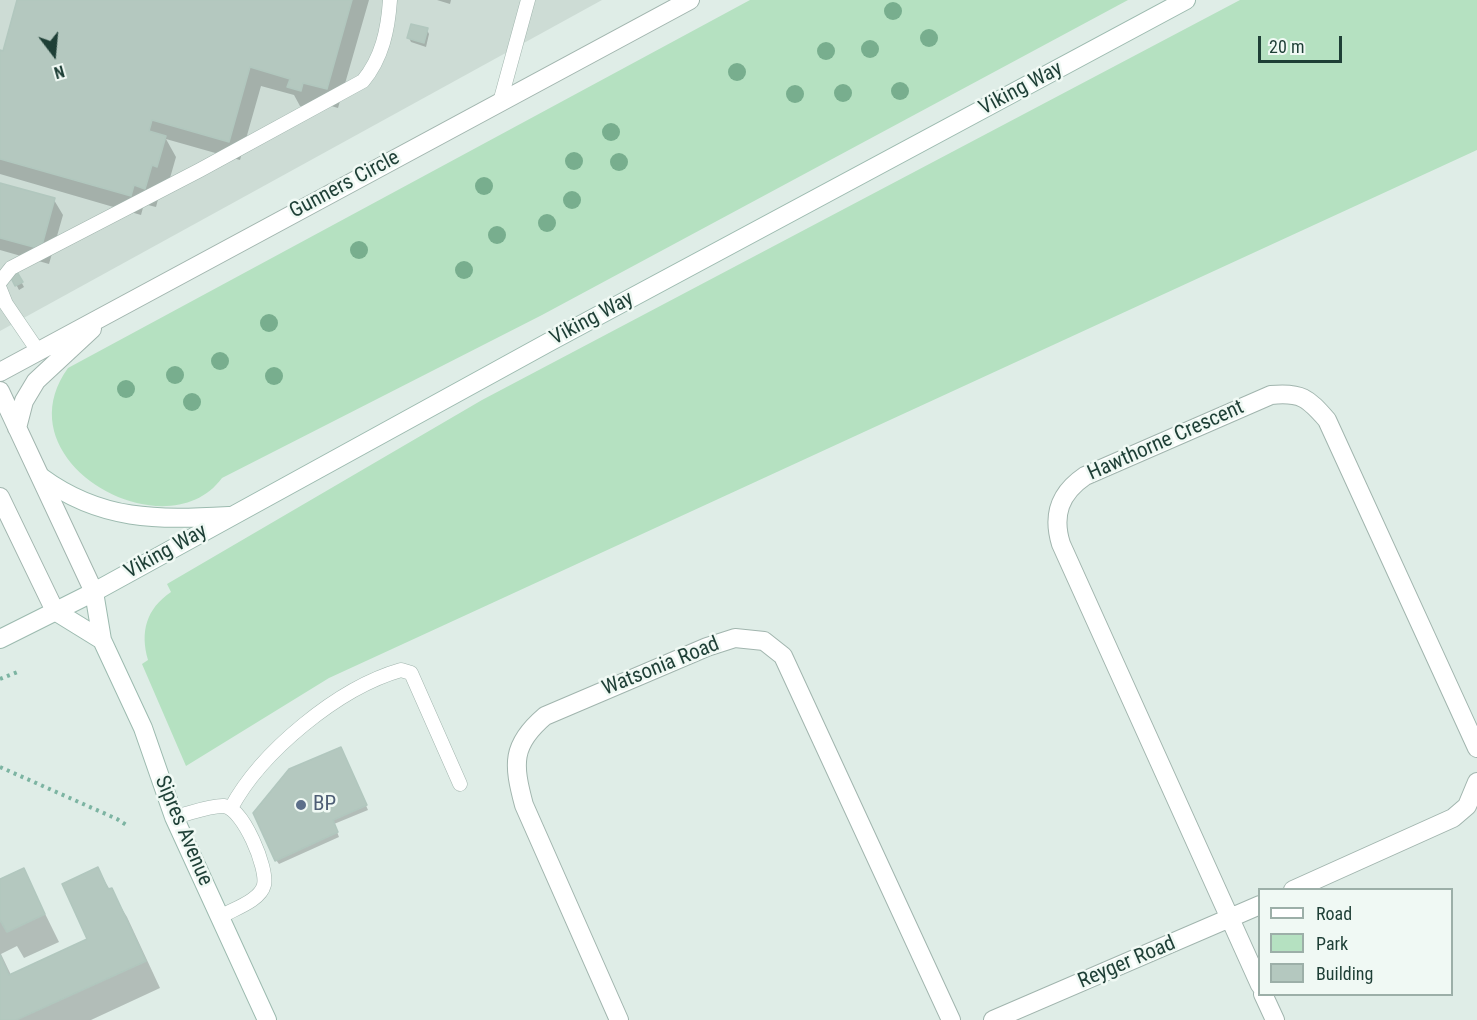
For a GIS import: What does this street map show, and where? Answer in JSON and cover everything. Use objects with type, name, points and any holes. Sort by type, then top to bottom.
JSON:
[{"type":"street","name":"Gunners Circle","points":[[0,372],[690,0]]},
{"type":"street","name":"Viking Way","points":[[0,639],[94,592],[561,336],[1186,0]]},
{"type":"street","points":[[17,428],[24,400],[36,381],[111,312]]},
{"type":"street","name":"Sipres Avenue","points":[[0,391],[94,592],[102,640],[143,728],[174,817],[267,1020]]},
{"type":"street","name":"Hawthorne Crescent","points":[[1258,981],[1061,544],[1057,531],[1060,504],[1070,488],[1085,476],[1271,395],[1289,393],[1309,400],[1327,420],[1477,748]]},
{"type":"street","points":[[41,477],[74,498],[120,514],[160,518],[234,516]]},
{"type":"street","points":[[0,497],[56,611],[102,640]]},
{"type":"street","name":"Watsonia Road","points":[[619,1020],[524,805],[518,780],[517,755],[526,732],[545,716],[707,647],[735,638],[764,641],[783,656],[951,1020]]},
{"type":"street","points":[[1297,888],[1453,818],[1467,806],[1477,782]]},
{"type":"street","name":"Reyger Road","points":[[993,1020],[1258,906]]},
{"type":"street","points":[[1264,996],[1275,1020]]},
{"type":"lane","points":[[0,282],[11,268],[200,170],[363,81],[375,67],[381,52],[390,0]]},
{"type":"lane","points":[[500,102],[528,0]]},
{"type":"lane","points":[[0,289],[6,304],[38,351]]},
{"type":"lane","points":[[231,808],[253,773],[322,711],[359,687],[400,670],[411,673],[460,784]]},
{"type":"lane","points":[[174,817],[224,806],[235,809],[242,818],[265,876],[264,886],[256,897],[220,916]]},
{"type":"path","points":[[0,679],[20,670]]},
{"type":"path","points":[[0,767],[128,826]]},
{"type":"shaded area","points":[[0,0],[602,0],[0,331]]},
{"type":"green space","points":[[750,0],[1128,0],[542,315],[222,478],[197,499],[165,506],[131,501],[98,487],[72,464],[56,436],[53,403],[68,368]]},
{"type":"green space","points":[[1240,0],[1477,0],[1477,150],[329,678],[186,766],[142,664],[148,660],[145,640],[147,622],[156,606],[171,592],[167,584],[482,400]]},
{"type":"building","points":[[17,0],[352,0],[327,89],[303,83],[301,91],[287,87],[290,79],[250,67],[229,142],[152,120],[149,131],[166,136],[157,167],[152,165],[145,189],[134,185],[131,196],[0,159],[0,50],[3,51]]},
{"type":"building","points":[[411,24],[428,28],[424,43],[407,38]]},
{"type":"building","points":[[0,183],[55,198],[41,249],[0,238]]},
{"type":"building","points":[[17,272],[23,282],[15,286],[10,276]]},
{"type":"building","points":[[341,747],[367,805],[333,820],[338,832],[275,861],[253,813],[289,769]]},
{"type":"building","points":[[98,867],[108,889],[112,888],[146,961],[16,1020],[0,1020],[0,955],[9,975],[87,939],[62,884]]},
{"type":"building","points":[[24,868],[45,914],[7,932],[0,920],[0,879]]},
{"type":"place","name":"BP","points":[[301,805]]}]
